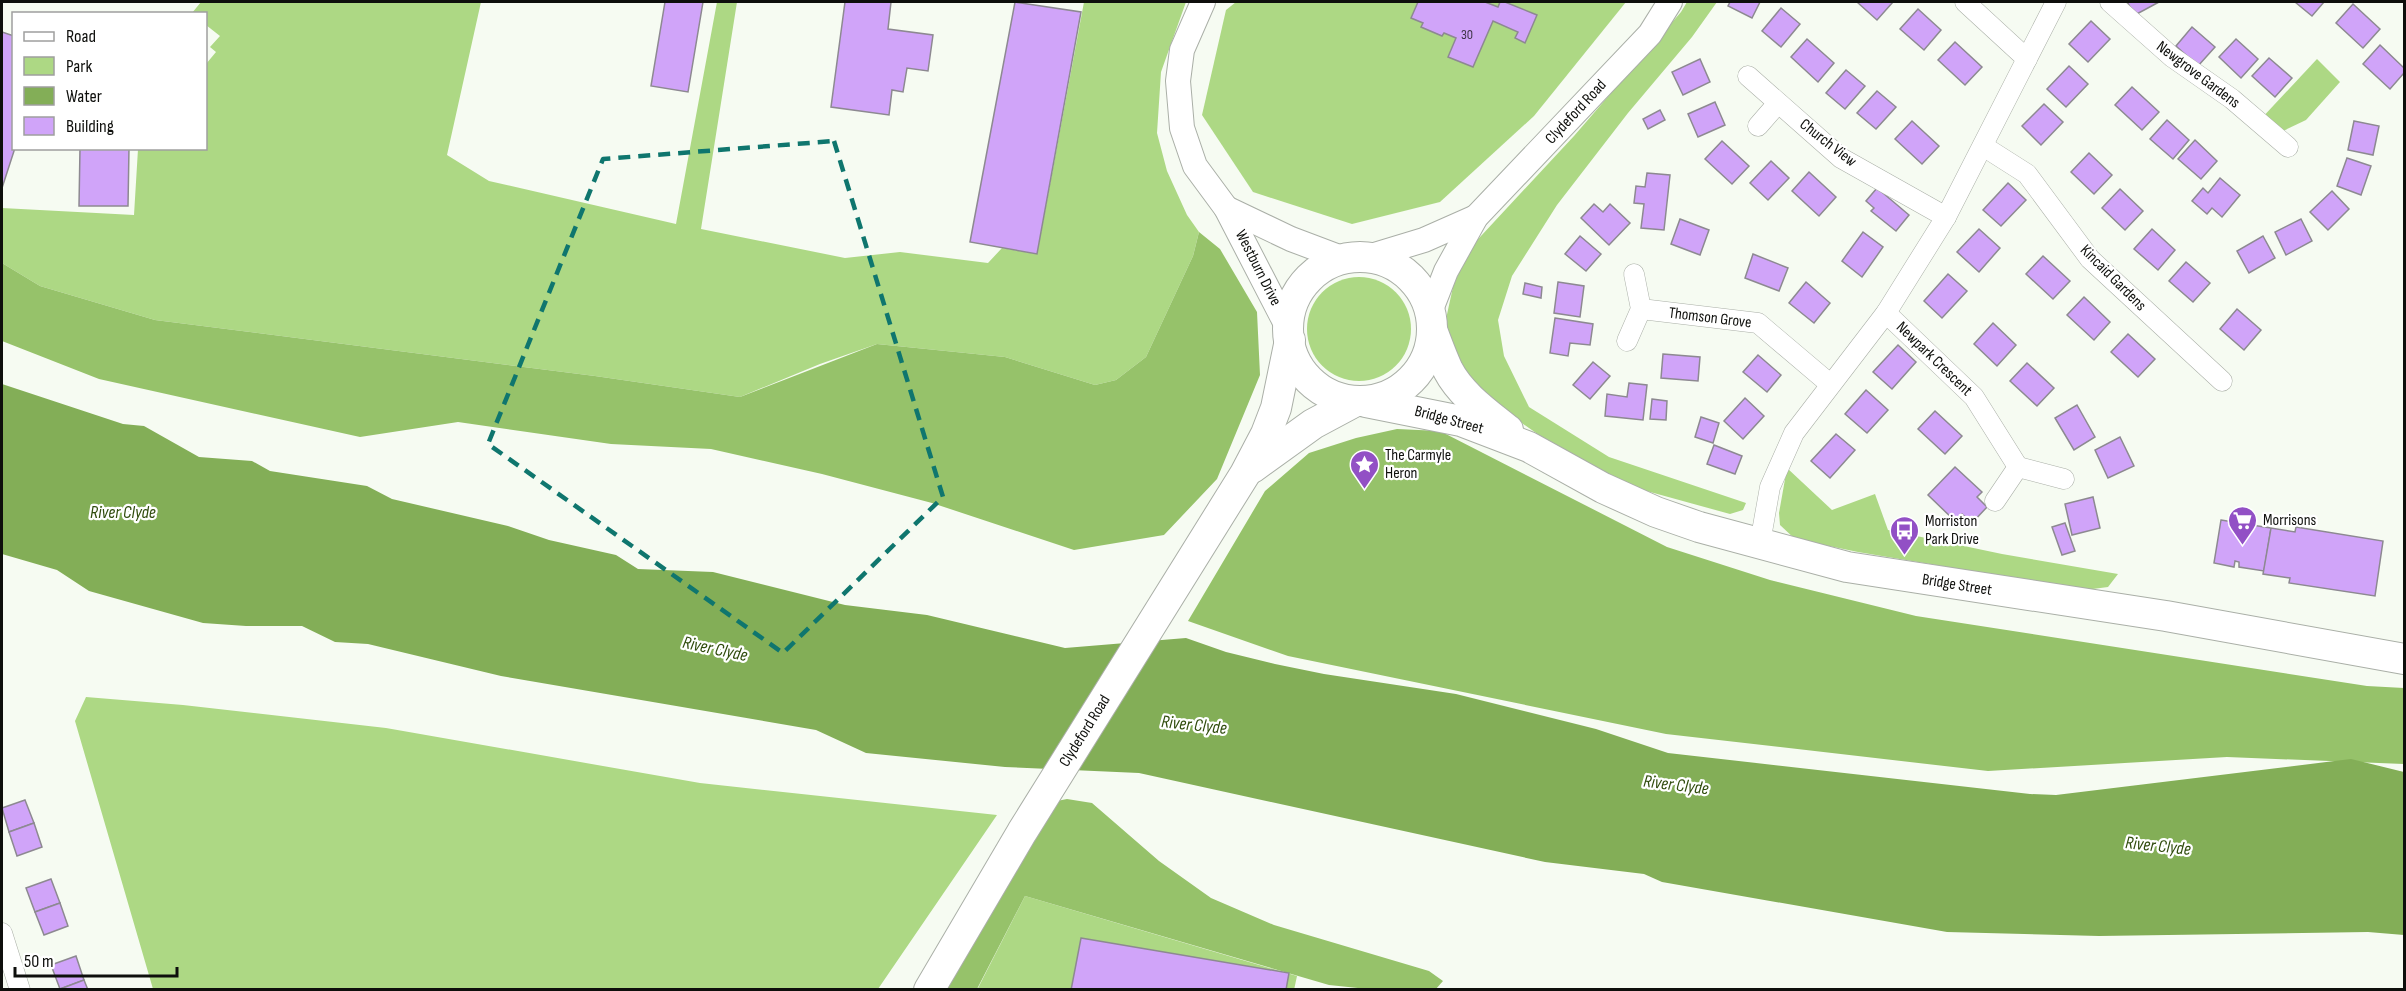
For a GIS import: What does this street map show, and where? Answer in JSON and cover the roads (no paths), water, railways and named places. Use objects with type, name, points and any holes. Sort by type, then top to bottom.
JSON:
[{"type":"main road","points":[[1356,258],[1391,264],[1411,278],[1425,297],[1431,321],[1432,343],[1424,365],[1409,383],[1389,396],[1361,401],[1342,399],[1321,390],[1303,373],[1292,352],[1289,334],[1293,305],[1304,284],[1322,268],[1356,258]]},
{"type":"main road","name":"Bridge Street","points":[[1431,321],[1449,371],[1459,385],[1474,402],[1529,447]]},
{"type":"main road","name":"Clydeford Road","points":[[929,990],[1044,798],[1245,474],[1266,435],[1276,408],[1289,334]]},
{"type":"main road","name":"Clydeford Road","points":[[1245,474],[1313,424],[1361,401]]},
{"type":"main road","name":"Bridge Street","points":[[1361,401],[1461,421],[1529,447],[1603,488],[1656,512],[1847,567],[2166,616],[2404,659]]},
{"type":"street","name":"Westburn Drive","points":[[1203,2],[1182,50],[1178,81],[1182,128],[1195,166],[1226,208],[1289,334]]},
{"type":"street","name":"Clydeford Road","points":[[1431,321],[1446,271],[1476,217],[1650,34],[1670,2]]},
{"type":"street","points":[[1965,2],[2027,59]]},
{"type":"street","points":[[1760,543],[1770,487],[1794,434],[1886,313],[1946,217],[2056,2]]},
{"type":"street","name":"Newgrove Gardens","points":[[2110,2],[2172,57],[2232,99],[2288,147]]},
{"type":"street","name":"Church View","points":[[1748,76],[1841,158],[1946,217]]},
{"type":"street","points":[[1758,126],[1778,103]]},
{"type":"street","name":"Kincaid Gardens","points":[[1983,146],[2027,174],[2090,259],[2222,381]]},
{"type":"street","name":"Westburn Drive","points":[[1226,208],[1282,236],[1356,258]]},
{"type":"street","name":"Clydeford Road","points":[[1356,258],[1424,240],[1476,217]]},
{"type":"street","points":[[1627,341],[1641,309],[1634,273]]},
{"type":"street","name":"Thomson Grove","points":[[1641,309],[1758,323],[1830,384]]},
{"type":"street","name":"Newpark Crescent","points":[[1886,313],[1974,397],[2018,467]]},
{"type":"street","points":[[1995,501],[2018,467],[2064,479]]},
{"type":"street","points":[[2,933],[20,990]]},
{"type":"water","name":"River Clyde","points":[[2,384],[123,424],[144,426],[199,457],[252,461],[270,471],[367,486],[392,499],[508,526],[549,540],[616,555],[638,569],[713,572],[845,605],[927,615],[1065,648],[1186,638],[1226,652],[1275,664],[1324,674],[1456,694],[1596,729],[1668,753],[2030,794],[2056,795],[2351,759],[2404,772],[2404,935],[2368,932],[2099,936],[1947,932],[1662,882],[1644,874],[1545,862],[1139,773],[1005,767],[866,753],[816,730],[501,676],[368,644],[335,642],[302,626],[203,623],[89,591],[57,570],[2,554]]},
{"type":"place","name":"The Carmyle Heron","points":[[1364,490]]},
{"type":"place","name":"Morrisons","points":[[2242,546]]},
{"type":"place","name":"Morriston Park Drive","points":[[1904,556]]}]
